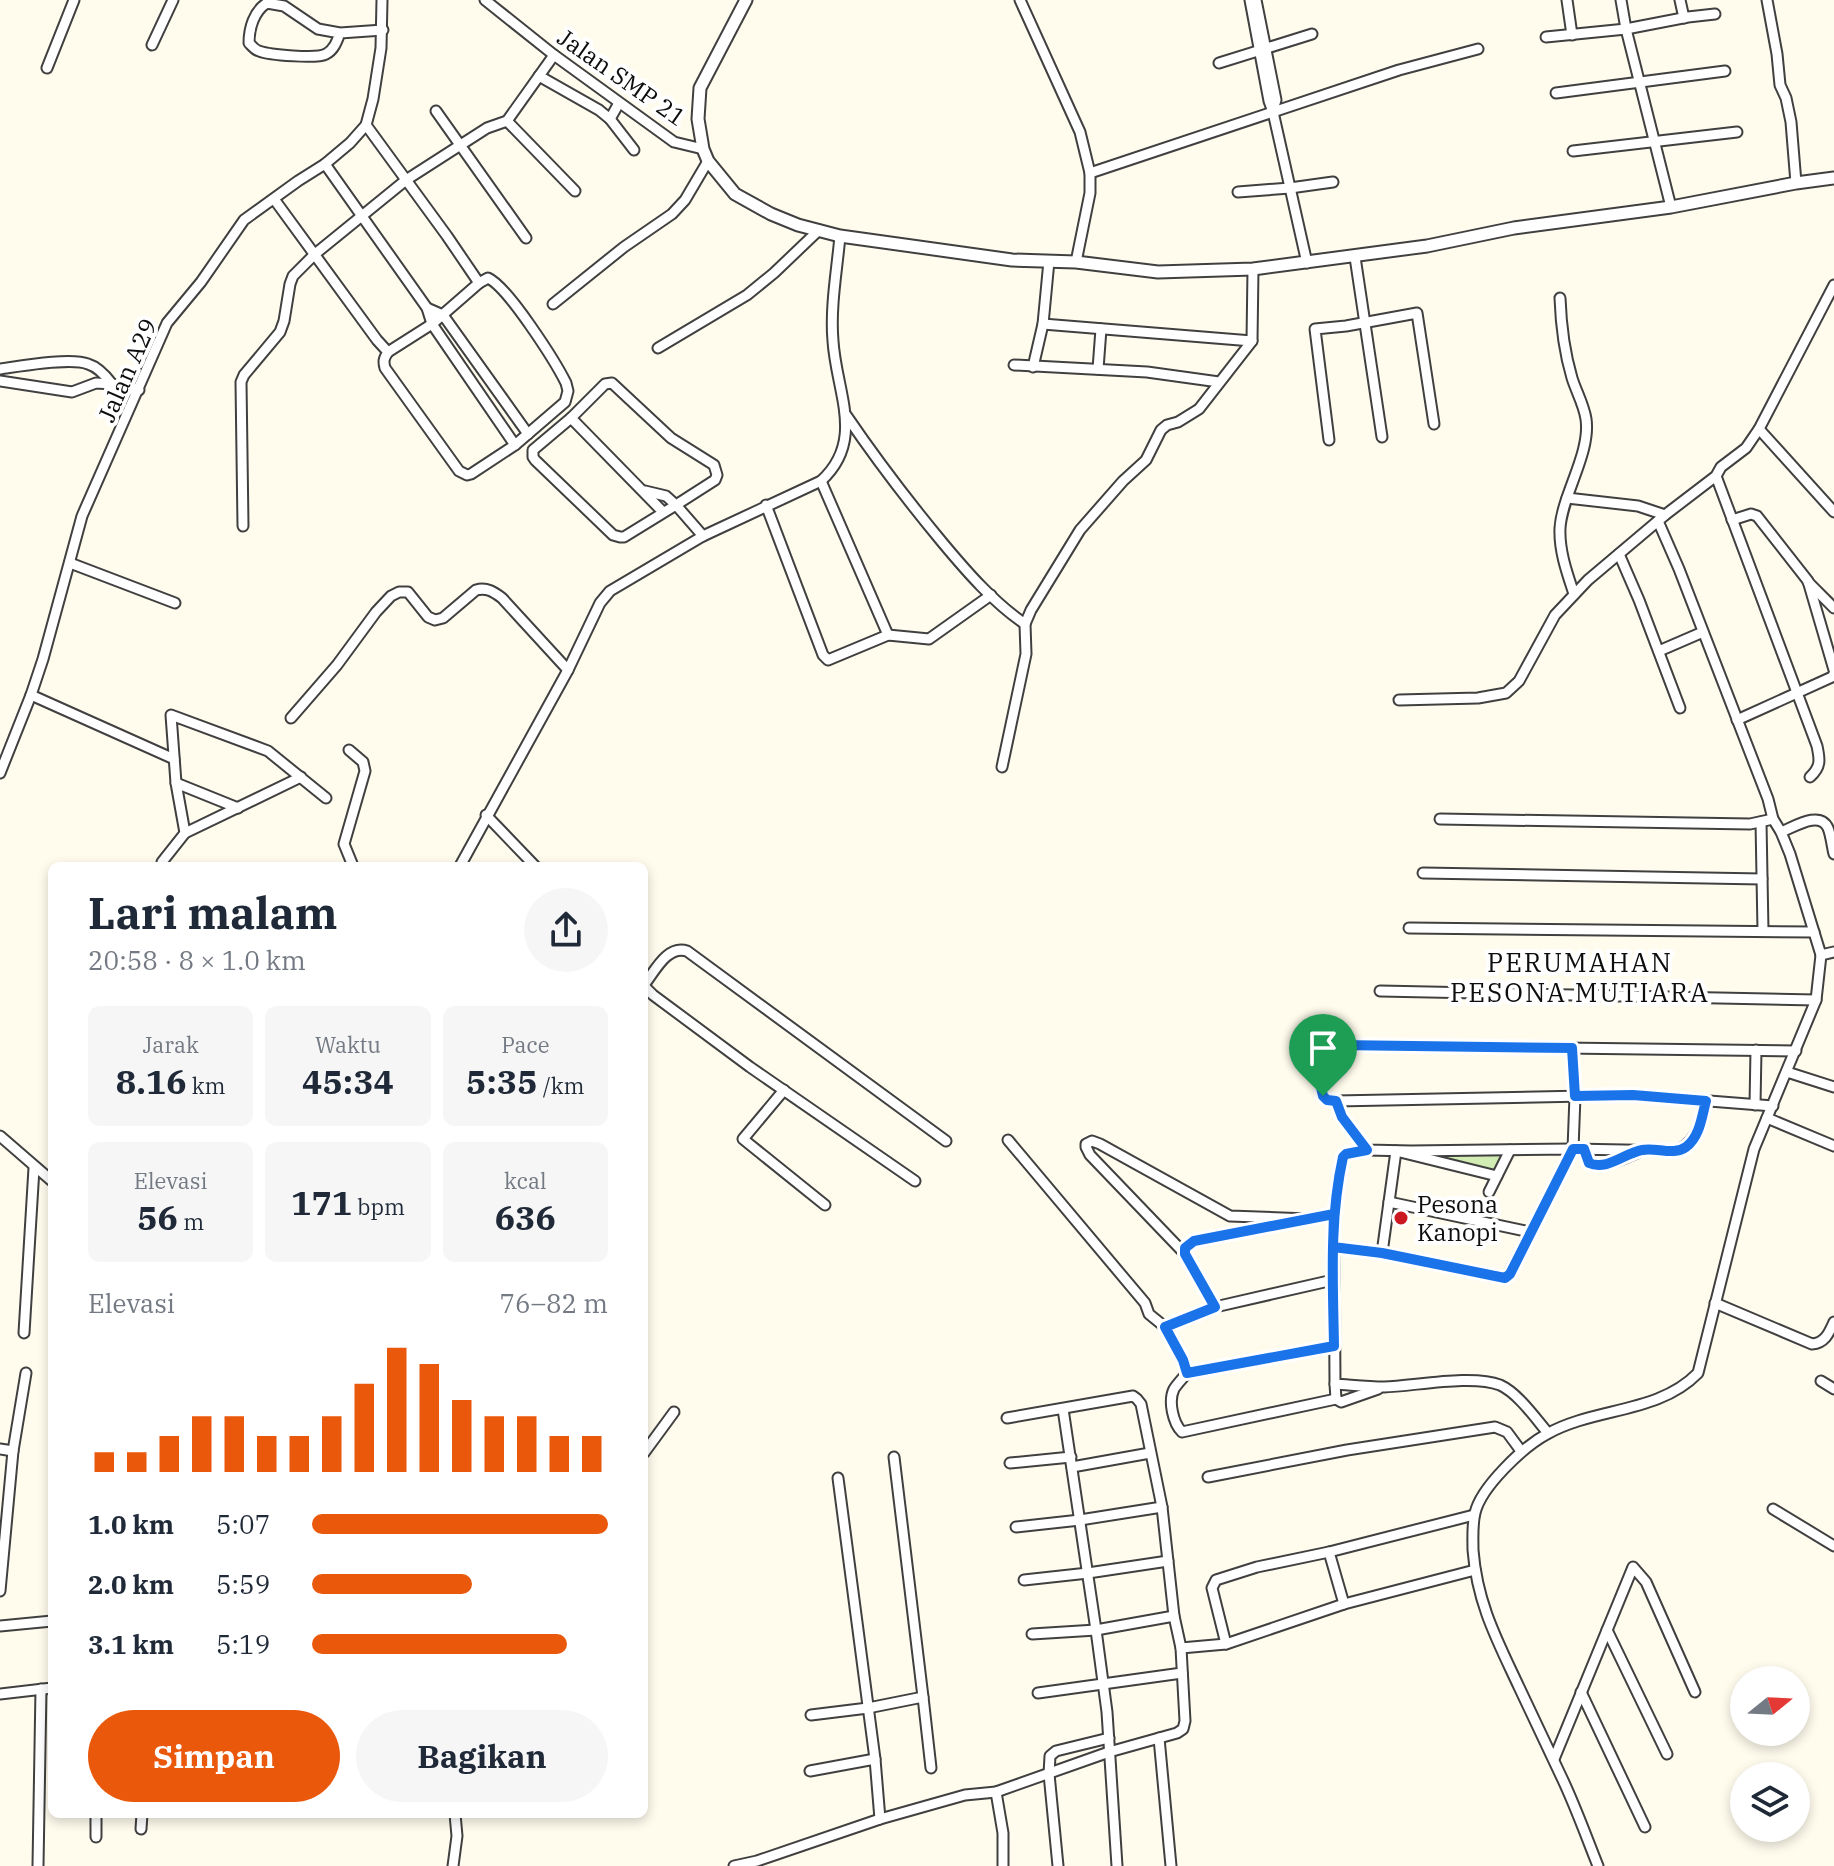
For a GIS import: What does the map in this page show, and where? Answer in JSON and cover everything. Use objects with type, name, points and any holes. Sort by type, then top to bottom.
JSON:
[{"type":"street","points":[[47,68],[74,0]]},
{"type":"street","points":[[152,45],[173,0]]},
{"type":"street","points":[[382,0],[383,30],[366,125],[479,283]]},
{"type":"street","name":"Jalan SMP 21","points":[[485,0],[554,55],[674,142],[703,149]]},
{"type":"street","points":[[746,0],[700,88],[698,119],[703,149],[708,161],[735,194],[771,214],[840,236],[1012,260],[1076,262],[1158,272],[1253,269],[1427,246],[1514,228],[1671,207],[1834,178]]},
{"type":"street","points":[[1020,0],[1080,132],[1090,173],[1090,193],[1076,262]]},
{"type":"street","points":[[1250,0],[1276,100],[1273,112],[1307,263]]},
{"type":"street","points":[[1256,0],[1263,50]]},
{"type":"street","points":[[1567,0],[1572,35]]},
{"type":"street","points":[[1621,0],[1671,207]]},
{"type":"street","points":[[1680,0],[1684,18]]},
{"type":"street","points":[[1767,0],[1780,85],[1791,122],[1796,183]]},
{"type":"street","points":[[340,33],[337,43],[322,56],[257,51],[249,43],[254,16],[267,3],[284,6],[318,29],[340,33],[383,30]]},
{"type":"street","points":[[1546,37],[1626,29],[1715,14]]},
{"type":"street","points":[[1219,63],[1312,34]]},
{"type":"street","points":[[1090,173],[1399,70],[1478,49]]},
{"type":"street","points":[[243,526],[241,382],[280,332],[293,276],[315,254],[406,180],[487,128],[507,121],[554,55]]},
{"type":"street","points":[[1556,93],[1725,71]]},
{"type":"street","points":[[539,76],[599,110],[634,150]]},
{"type":"street","points":[[610,119],[619,103]]},
{"type":"street","points":[[436,111],[526,238]]},
{"type":"street","points":[[507,121],[575,191]]},
{"type":"street","name":"Jalan A29","points":[[0,773],[31,695],[82,516],[167,323],[201,282],[244,220],[325,164],[366,125]]},
{"type":"street","points":[[1573,151],[1737,132]]},
{"type":"street","points":[[553,304],[624,247],[672,214],[685,200],[708,161]]},
{"type":"street","points":[[325,164],[427,308],[432,324],[515,445]]},
{"type":"street","points":[[1238,192],[1333,182]]},
{"type":"street","points":[[274,199],[388,352]]},
{"type":"street","points":[[658,348],[747,295],[819,230]]},
{"type":"street","points":[[462,862],[568,670],[600,603],[610,591],[703,536],[821,481],[834,470],[845,442],[846,415],[836,374],[832,338],[840,236]]},
{"type":"street","points":[[1355,257],[1382,437]]},
{"type":"street","points":[[1033,367],[1043,324],[1049,261]]},
{"type":"street","points":[[1002,767],[1026,654],[1025,624],[1031,610],[1080,530],[1146,460],[1161,430],[1199,409],[1252,341],[1253,269]]},
{"type":"street","points":[[488,278],[498,284],[534,332],[568,391],[565,402],[528,434],[471,474],[459,471],[385,368],[388,352],[443,315],[479,283],[488,278]]},
{"type":"street","points":[[1399,700],[1478,698],[1506,693],[1519,681],[1555,615],[1574,594],[1746,448],[1759,429],[1834,285]]},
{"type":"street","points":[[1560,298],[1566,356],[1586,419],[1576,477],[1560,527],[1564,562],[1574,594]]},
{"type":"street","points":[[427,308],[443,315],[528,434]]},
{"type":"street","points":[[1329,440],[1315,329],[1417,313],[1434,424]]},
{"type":"street","points":[[1043,324],[1252,341]]},
{"type":"street","points":[[1098,369],[1101,329]]},
{"type":"street","points":[[0,369],[77,361],[91,364],[112,384]]},
{"type":"street","points":[[1014,365],[1147,372],[1219,382]]},
{"type":"street","points":[[0,381],[72,392],[96,383],[139,390]]},
{"type":"street","points":[[612,383],[671,438],[709,460],[716,470],[715,480],[624,537],[613,535],[533,457],[533,450],[571,418],[605,384],[612,383]]},
{"type":"street","points":[[846,415],[909,503],[960,563],[1006,610],[1025,624]]},
{"type":"street","points":[[571,418],[663,512]]},
{"type":"street","points":[[1759,429],[1834,512]]},
{"type":"street","points":[[1716,476],[1817,746],[1821,763],[1810,777]]},
{"type":"street","points":[[821,481],[888,635]]},
{"type":"street","points":[[642,490],[666,496],[703,536]]},
{"type":"street","points":[[1567,498],[1638,506],[1662,518],[1773,819],[1781,832],[1821,955],[1816,1000],[1754,1149],[1698,1373],[1666,1396],[1548,1433],[1521,1451],[1480,1496],[1474,1515],[1475,1570],[1487,1618],[1554,1759],[1598,1866]]},
{"type":"street","points":[[766,505],[826,658],[831,659],[888,635],[929,639],[991,595]]},
{"type":"street","points":[[1732,520],[1751,514],[1757,516],[1808,581],[1834,608]]},
{"type":"street","points":[[1619,554],[1680,708]]},
{"type":"street","points":[[70,563],[175,603]]},
{"type":"street","points":[[1737,720],[1832,677],[1834,672],[1808,581]]},
{"type":"street","points":[[291,718],[337,665],[376,612],[399,592],[408,592],[428,617],[435,620],[443,618],[476,590],[492,590],[568,670]]},
{"type":"street","points":[[1659,651],[1703,632]]},
{"type":"street","points":[[31,695],[174,759]]},
{"type":"street","points":[[185,833],[176,783],[171,715],[268,751],[326,798]]},
{"type":"street","points":[[349,750],[363,762],[365,771],[344,844],[351,862]]},
{"type":"street","points":[[162,862],[185,833],[301,777]]},
{"type":"street","points":[[176,783],[238,808]]},
{"type":"street","points":[[486,815],[531,862]]},
{"type":"street","points":[[1440,819],[1750,824],[1773,819]]},
{"type":"street","points":[[1781,832],[1815,819],[1822,820],[1828,828],[1834,854]]},
{"type":"street","points":[[1761,822],[1763,931]]},
{"type":"street","points":[[1423,873],[1762,879]]},
{"type":"street","points":[[1409,928],[1814,932]]},
{"type":"street","points":[[648,980],[674,949],[687,951],[946,1141]]},
{"type":"street","points":[[1821,955],[1834,952]]},
{"type":"street","points":[[648,988],[677,1013],[915,1181]]},
{"type":"street","points":[[1380,991],[1816,1000]]},
{"type":"street","points":[[1773,1106],[1633,1095],[1336,1101],[1327,1100],[1320,1091],[1324,1051],[1329,1046],[1337,1045],[1796,1051]]},
{"type":"street","points":[[1333,1247],[1382,1253],[1505,1278],[1510,1274],[1573,1149],[1575,1096],[1572,1048]]},
{"type":"street","points":[[1755,1105],[1756,1050]]},
{"type":"street","points":[[1787,1072],[1834,1087]]},
{"type":"street","points":[[784,1090],[743,1139],[825,1205]]},
{"type":"street","points":[[1336,1101],[1342,1117],[1367,1150]]},
{"type":"street","points":[[1336,1399],[1334,1214],[1346,1154],[1367,1150],[1675,1151],[1686,1147],[1697,1132],[1706,1101]]},
{"type":"street","points":[[1767,1118],[1834,1146]]},
{"type":"street","points":[[0,1136],[48,1178]]},
{"type":"street","points":[[1008,1140],[1145,1303],[1149,1314],[1165,1327],[1187,1373]]},
{"type":"street","points":[[1215,1307],[1185,1254],[1090,1155],[1086,1144],[1092,1141],[1100,1144],[1230,1216],[1308,1219]]},
{"type":"street","points":[[1584,1149],[1589,1163],[1596,1166],[1642,1150]]},
{"type":"street","points":[[1489,1192],[1510,1150]]},
{"type":"street","points":[[1396,1151],[1497,1176]]},
{"type":"street","points":[[1382,1253],[1396,1151]]},
{"type":"street","points":[[24,1333],[34,1168]]},
{"type":"street","points":[[1389,1202],[1530,1232]]},
{"type":"street","points":[[1185,1254],[1185,1248],[1194,1241],[1334,1214]]},
{"type":"street","points":[[1165,1327],[1215,1307],[1333,1280]]},
{"type":"street","points":[[1715,1303],[1812,1344],[1820,1343],[1833,1328]]},
{"type":"street","points":[[1334,1346],[1187,1373],[1173,1392],[1173,1419],[1182,1432],[1336,1399],[1341,1402],[1383,1387]]},
{"type":"street","points":[[0,1591],[13,1451],[26,1373]]},
{"type":"street","points":[[1335,1384],[1383,1387],[1456,1381],[1500,1385],[1513,1394],[1548,1433]]},
{"type":"street","points":[[1821,1381],[1834,1389]]},
{"type":"street","points":[[734,1866],[880,1819],[965,1795],[996,1792],[1183,1729],[1181,1648],[1174,1616],[1162,1507],[1141,1404],[1133,1396],[1007,1418]]},
{"type":"street","points":[[1063,1409],[1103,1685],[1117,1866]]},
{"type":"street","points":[[648,1448],[674,1412]]},
{"type":"street","points":[[1208,1477],[1347,1450],[1495,1427],[1507,1432],[1521,1451]]},
{"type":"street","points":[[0,1449],[13,1451]]},
{"type":"street","points":[[1010,1463],[1072,1462],[1150,1453]]},
{"type":"street","points":[[894,1457],[931,1768]]},
{"type":"street","points":[[838,1478],[880,1819]]},
{"type":"street","points":[[1016,1527],[1162,1507]]},
{"type":"street","points":[[1773,1509],[1834,1546]]},
{"type":"street","points":[[1226,1644],[1212,1588],[1216,1580],[1257,1567],[1474,1515]]},
{"type":"street","points":[[1329,1552],[1344,1604]]},
{"type":"street","points":[[1024,1580],[1168,1561]]},
{"type":"street","points":[[1554,1759],[1633,1567],[1646,1582],[1695,1692]]},
{"type":"street","points":[[1181,1648],[1226,1644],[1344,1604],[1475,1570]]},
{"type":"street","points":[[1032,1634],[1096,1630],[1174,1616]]},
{"type":"street","points":[[0,1626],[48,1621]]},
{"type":"street","points":[[1607,1630],[1667,1754]]},
{"type":"street","points":[[1038,1693],[1182,1673]]},
{"type":"street","points":[[0,1694],[48,1688]]},
{"type":"street","points":[[38,1866],[41,1689]]},
{"type":"street","points":[[1581,1692],[1645,1827]]},
{"type":"street","points":[[811,1715],[923,1697]]},
{"type":"street","points":[[1058,1866],[1050,1756],[1109,1738]]},
{"type":"street","points":[[1159,1738],[1171,1866]]},
{"type":"street","points":[[810,1771],[875,1759]]},
{"type":"street","points":[[996,1792],[1003,1833],[1003,1866]]},
{"type":"street","points":[[96,1818],[96,1837]]},
{"type":"street","points":[[141,1829],[142,1818]]},
{"type":"street","points":[[453,1866],[457,1836],[455,1818]]},
{"type":"green space","points":[[1504,1153],[1495,1172],[1423,1154]]},
{"type":"place","name":"Pesona Kanopi","points":[[1401,1218]]},
{"type":"district","name":"PERUMAHAN PESONA MUTIARA","points":[[1580,977]]},
{"type":"route","points":[[1323,1096],[1320,1083],[1324,1051],[1329,1046],[1455,1046],[1572,1048],[1575,1096],[1633,1095],[1706,1101],[1697,1132],[1686,1147],[1675,1151],[1642,1150],[1596,1166],[1589,1163],[1584,1149],[1573,1149],[1510,1274],[1505,1278],[1382,1253],[1333,1247],[1334,1214],[1194,1241],[1185,1248],[1185,1254],[1215,1307],[1165,1327],[1187,1373],[1334,1346],[1333,1247],[1334,1214],[1343,1157],[1367,1150],[1342,1117],[1336,1101],[1323,1096]]}]
